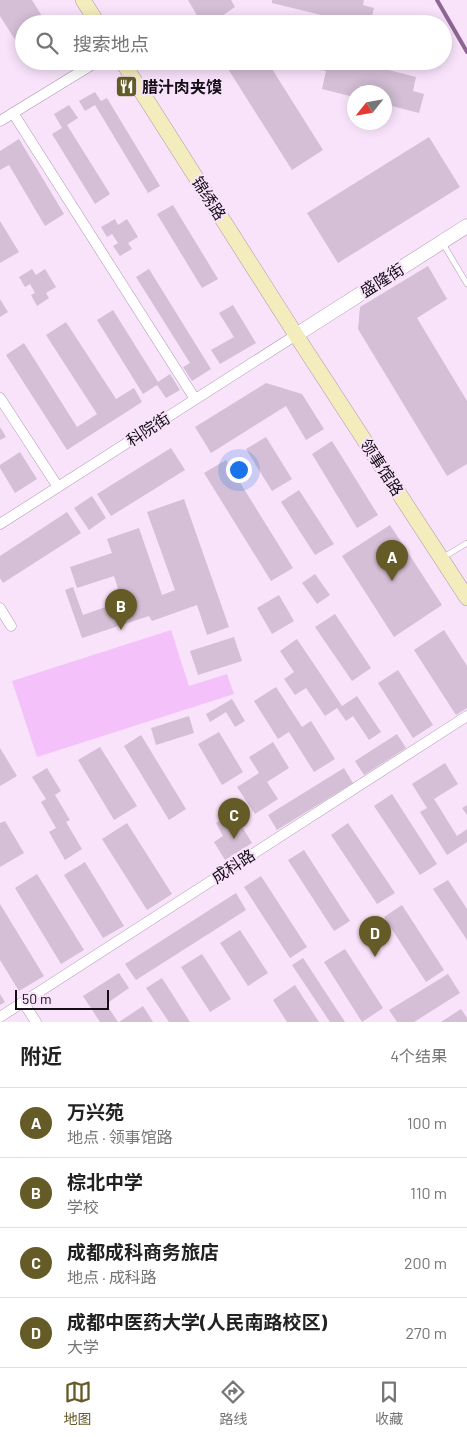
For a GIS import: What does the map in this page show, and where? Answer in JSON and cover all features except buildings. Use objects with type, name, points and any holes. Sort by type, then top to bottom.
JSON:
[{"type":"main road","points":[[83,0],[92,15]]},
{"type":"main road","name":"锦绣路","points":[[128,70],[296,335]]},
{"type":"main road","name":"领事馆路","points":[[296,335],[467,598]]},
{"type":"street","points":[[0,121],[83,70]]},
{"type":"street","points":[[13,113],[196,399]]},
{"type":"street","name":"盛隆街","points":[[296,335],[467,226]]},
{"type":"street","name":"科院街","points":[[0,524],[296,335]]},
{"type":"street","points":[[0,398],[58,488]]},
{"type":"street","points":[[0,608],[11,626]]},
{"type":"street","name":"成科路","points":[[0,1017],[467,716]]},
{"type":"street","points":[[23,1002],[36,1022]]},
{"type":"lane","points":[[442,242],[467,284]]},
{"type":"lane","points":[[441,559],[467,543]]},
{"type":"shaded area","points":[[171,630],[189,686],[227,674],[234,694],[37,757],[12,681]]},
{"type":"waterway","points":[[437,0],[446,15]]},
{"type":"waterway","points":[[452,26],[467,52]]},
{"type":"place","name":"腊汁肉夹馍","points":[[126,87]]},
{"type":"place","name":"万兴苑","points":[[392,581]]},
{"type":"place","name":"棕北中学","points":[[121,630]]},
{"type":"place","name":"成都成科商务旅店","points":[[234,839]]},
{"type":"place","name":"成都中医药大学(人民南路校区)","points":[[375,957]]}]
